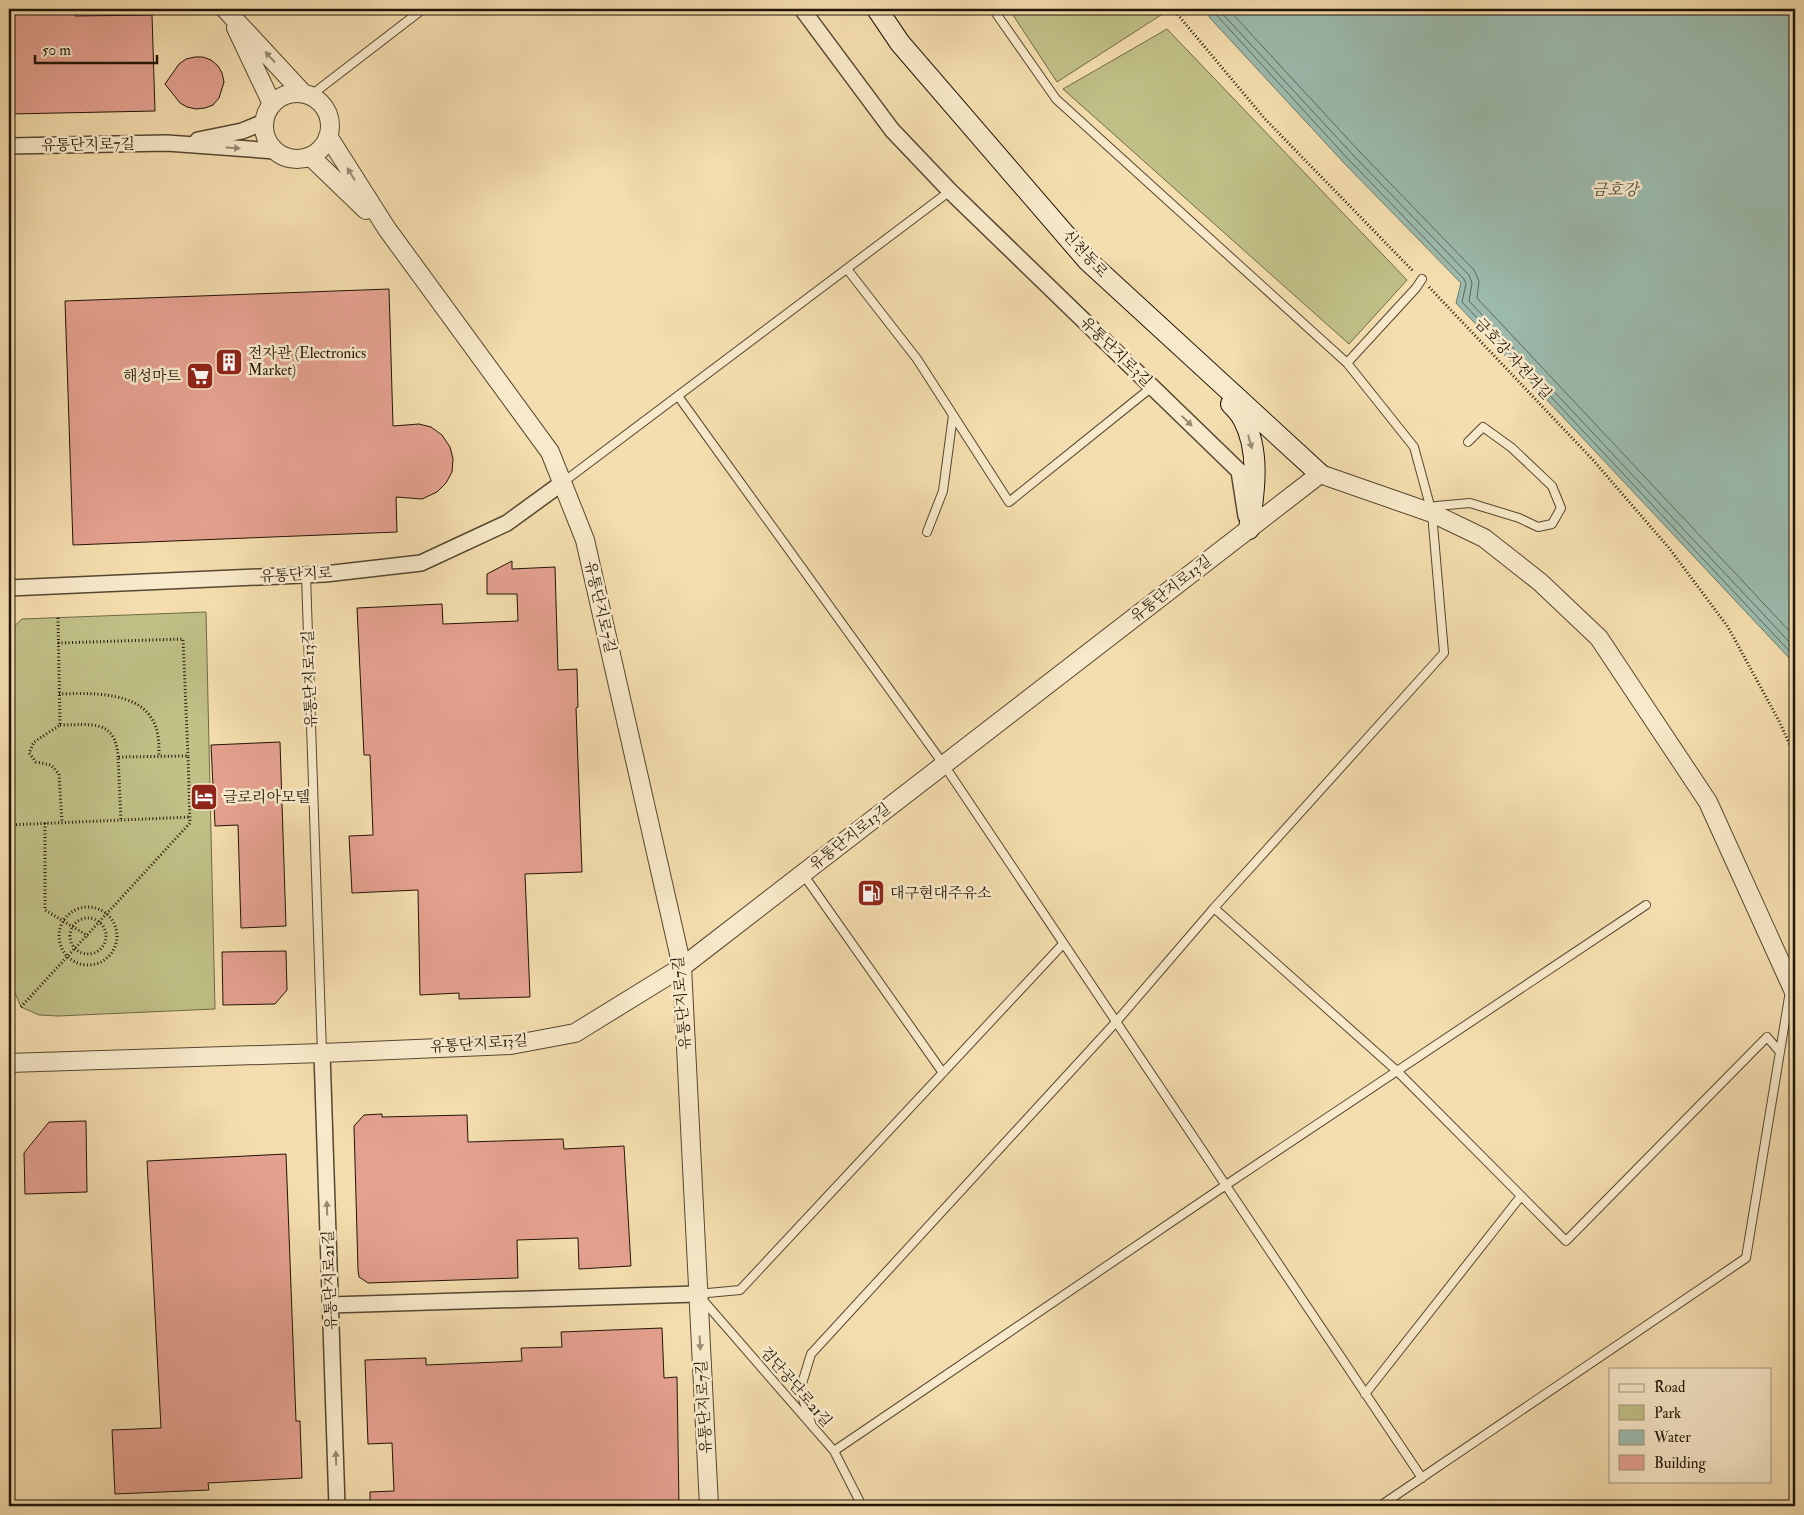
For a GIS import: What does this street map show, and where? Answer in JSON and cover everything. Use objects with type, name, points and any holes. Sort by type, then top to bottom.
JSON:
[{"type":"main road","name":"신천동로","points":[[877,9],[900,43],[1088,260],[1320,474]]},
{"type":"main road","points":[[1195,359],[1243,418],[1253,447],[1254,493],[1249,529]]},
{"type":"street","name":"유통단지로3길","points":[[802,9],[892,130],[950,191],[1239,471],[1249,529]]},
{"type":"street","points":[[227,10],[307,94],[324,107],[329,117],[330,128],[328,136],[321,148],[310,156],[292,159],[275,151],[266,140],[264,122],[268,109],[284,95],[295,92],[307,94]]},
{"type":"street","points":[[227,10],[272,104]]},
{"type":"street","points":[[167,143],[206,139],[242,131],[264,122]]},
{"type":"street","points":[[328,136],[387,230]]},
{"type":"street","points":[[167,143],[275,151]]},
{"type":"street","name":"유통단지로7길","points":[[9,146],[167,143]]},
{"type":"street","points":[[310,156],[387,230]]},
{"type":"street","name":"유통단지로7길","points":[[387,230],[550,452],[584,540],[682,967],[709,1506]]},
{"type":"street","points":[[1320,474],[1432,513],[1484,538],[1540,582],[1599,638],[1708,802],[1793,989]]},
{"type":"street","name":"유통단지로13길","points":[[9,1063],[511,1045],[575,1032],[682,967],[1320,474]]},
{"type":"street","name":"유통단지로","points":[[9,588],[306,575],[420,563],[507,523],[562,483]]},
{"type":"street","name":"유통단지로21길","points":[[322,1053],[337,1506]]},
{"type":"street","points":[[330,1305],[698,1294]]},
{"type":"lane","points":[[307,94],[422,9]]},
{"type":"lane","points":[[812,1426],[800,1390],[812,1354],[1116,1022],[1214,908],[1444,653],[1432,513],[1414,447],[1347,363],[1056,99],[993,9]]},
{"type":"lane","points":[[562,483],[950,191]]},
{"type":"lane","points":[[846,269],[917,359],[1009,502],[1152,387]]},
{"type":"lane","points":[[1347,363],[1422,280]]},
{"type":"lane","points":[[678,396],[944,765],[1422,1478]]},
{"type":"lane","points":[[926,532],[943,492],[953,415]]},
{"type":"lane","points":[[1432,513],[1436,506],[1470,503],[1519,518],[1538,527],[1552,524],[1561,508],[1552,486],[1512,448],[1483,427],[1468,442]]},
{"type":"lane","name":"유통단지로13길","points":[[306,575],[322,1053]]},
{"type":"lane","points":[[802,874],[943,1073]]},
{"type":"lane","points":[[834,1452],[1226,1185],[1646,905]]},
{"type":"lane","points":[[1214,908],[1397,1071],[1566,1241],[1767,1037],[1780,1052]]},
{"type":"lane","points":[[698,1294],[740,1290],[1063,944]]},
{"type":"lane","points":[[1380,1506],[1746,1258],[1780,1052],[1793,989]]},
{"type":"lane","points":[[1366,1394],[1521,1196]]},
{"type":"lane","name":"검단공단로21길","points":[[698,1294],[834,1452],[862,1506]]},
{"type":"path","name":"금호강 자전거길","points":[[1173,9],[1265,119],[1422,280],[1592,460],[1669,548],[1728,627],[1779,721],[1795,756]]},
{"type":"path","points":[[58,618],[60,725]]},
{"type":"path","points":[[22,1007],[190,823],[183,639],[58,643]]},
{"type":"path","points":[[59,694],[84,693],[106,695],[124,699],[141,706],[152,719],[159,736],[159,756]]},
{"type":"path","points":[[62,822],[59,774],[51,765],[36,762],[29,753],[34,742],[60,725],[94,725],[105,728],[112,734],[117,742],[121,820]]},
{"type":"path","points":[[118,757],[188,756]]},
{"type":"path","points":[[9,825],[190,818]]},
{"type":"path","points":[[45,824],[46,910],[88,936]]},
{"type":"path","points":[[91,906],[108,914],[114,921],[117,939],[114,948],[108,956],[100,962],[90,965],[81,964],[68,957],[60,944],[59,934],[61,924],[73,910],[91,906]]},
{"type":"path","points":[[82,919],[95,919],[103,927],[106,938],[101,948],[97,952],[86,954],[76,949],[70,938],[73,927],[82,919]]},
{"type":"green space","points":[[1009,9],[1162,9],[1164,13],[1057,82]]},
{"type":"green space","points":[[1167,29],[1407,280],[1349,344],[1063,89]]},
{"type":"green space","points":[[206,612],[215,1009],[58,1016],[39,1015],[21,1007],[12,986],[9,904],[9,631],[22,619]]},
{"type":"water","name":"금호강","points":[[1205,9],[1795,9],[1795,668],[1792,661],[1456,303],[1461,283],[1345,164],[1210,18]]},
{"type":"building","points":[[9,9],[75,9],[75,16],[152,15],[155,111],[9,114]]},
{"type":"building","points":[[195,57],[211,60],[218,66],[224,82],[219,98],[213,105],[196,109],[180,103],[165,84],[179,64],[186,59]]},
{"type":"building","name":"전자관 (Electronics Market)","points":[[389,289],[393,426],[419,424],[431,427],[442,435],[450,447],[453,459],[452,472],[446,483],[437,492],[422,499],[396,497],[397,532],[73,545],[65,301]]},
{"type":"building","points":[[512,561],[512,569],[555,567],[558,670],[577,669],[578,707],[576,708],[582,872],[525,874],[530,997],[459,999],[459,993],[420,995],[418,890],[352,893],[349,836],[373,835],[370,755],[364,755],[357,608],[442,604],[443,624],[518,621],[517,594],[487,594],[487,574]]},
{"type":"building","points":[[280,742],[286,926],[241,928],[238,825],[215,826],[211,745]]},
{"type":"building","points":[[286,951],[287,990],[275,1004],[223,1005],[222,952]]},
{"type":"building","points":[[382,1114],[382,1117],[467,1115],[468,1142],[563,1139],[564,1149],[624,1146],[631,1266],[579,1269],[578,1238],[517,1240],[518,1278],[368,1283],[359,1277],[358,1270],[354,1126],[364,1115]]},
{"type":"building","points":[[86,1121],[87,1192],[25,1194],[24,1153],[49,1122]]},
{"type":"building","points":[[286,1154],[296,1421],[300,1421],[302,1478],[208,1483],[209,1490],[115,1494],[112,1430],[161,1428],[147,1161]]},
{"type":"building","points":[[662,1328],[664,1378],[677,1377],[679,1506],[370,1506],[370,1492],[394,1491],[392,1443],[368,1444],[365,1360],[426,1358],[426,1365],[522,1361],[521,1348],[562,1347],[561,1332]]},
{"type":"place","name":"전자관 (Electronics Market)","points":[[229,362]]},
{"type":"place","name":"해성마트","points":[[200,376]]},
{"type":"place","name":"글로리아모텔","points":[[204,797]]},
{"type":"place","name":"대구현대주유소","points":[[871,893]]}]
